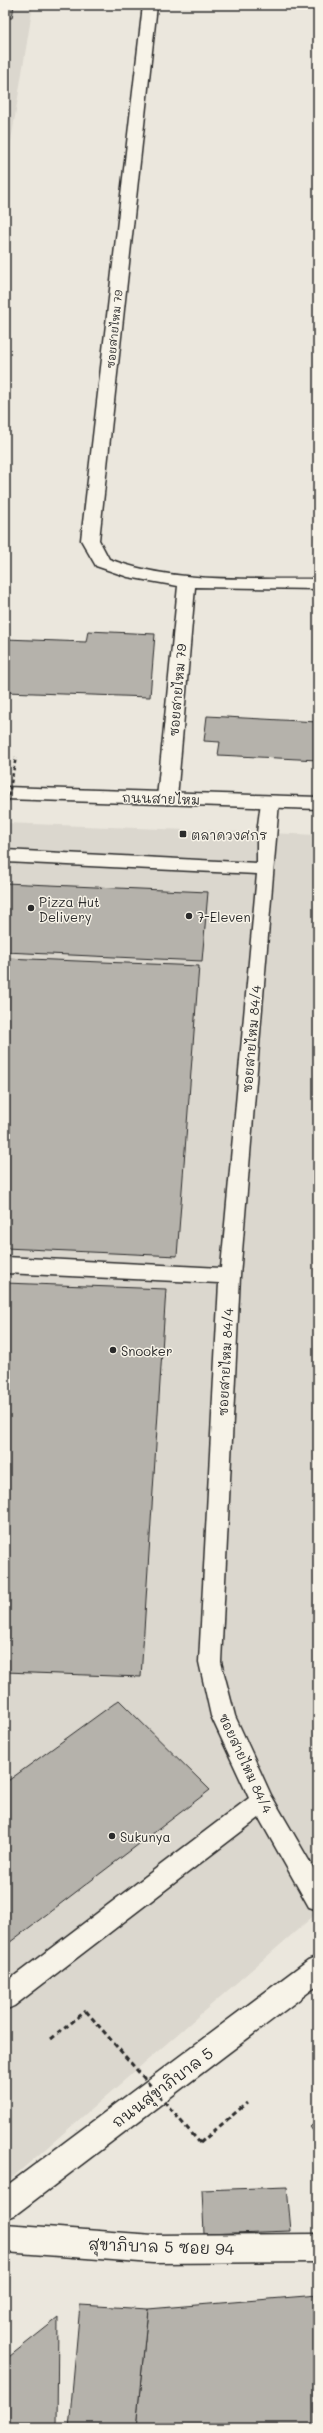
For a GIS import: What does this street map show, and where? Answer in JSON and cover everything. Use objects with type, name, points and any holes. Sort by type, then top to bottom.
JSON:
[{"type":"street","name":"ซอยสายไหม 79","points":[[150,5],[90,540],[102,562],[128,572],[187,582],[318,584]]},
{"type":"street","name":"ซอยสายไหม 79","points":[[167,798],[187,582]]},
{"type":"street","name":"ถนนสายไหม","points":[[5,793],[318,803]]},
{"type":"street","name":"ถนนสุขาภิบาล 5","points":[[5,2205],[318,1969]]},
{"type":"street","name":"สุขาภิบาล 5 ซอย 94","points":[[5,2238],[152,2249],[318,2248]]},
{"type":"lane","name":"ซอยสายไหม 84/4","points":[[270,802],[266,832],[266,869],[230,1276],[210,1662],[223,1716],[262,1802],[318,1899]]},
{"type":"lane","points":[[5,856],[266,869]]},
{"type":"lane","points":[[5,1265],[230,1276]]},
{"type":"lane","points":[[5,1998],[262,1802]]},
{"type":"path","points":[[5,815],[16,757]]},
{"type":"path","points":[[51,2039],[86,2011],[200,2143],[247,2103]]},
{"type":"shaded area","points":[[5,5],[33,5],[5,178]]},
{"type":"shaded area","name":"ตลาดวงศกร","points":[[5,823],[318,835],[318,1912],[5,2184]]},
{"type":"building","points":[[5,5],[14,5],[12,18],[5,18]]},
{"type":"building","points":[[88,631],[155,634],[150,697],[5,692],[5,639],[86,642]]},
{"type":"building","points":[[207,716],[318,722],[318,760],[218,755],[220,742],[204,741]]},
{"type":"building","points":[[5,883],[208,892],[202,961],[5,952]]},
{"type":"building","points":[[5,958],[199,966],[177,1256],[5,1248]]},
{"type":"building","points":[[5,1283],[166,1289],[141,1677],[5,1672]]},
{"type":"building","points":[[119,1700],[210,1790],[5,1946],[5,1783]]},
{"type":"building","points":[[318,2120],[318,2137],[310,2127]]},
{"type":"building","points":[[287,2187],[291,2231],[204,2234],[202,2190]]},
{"type":"building","points":[[318,2295],[318,2428],[136,2428],[148,2309]]},
{"type":"building","points":[[80,2305],[148,2309],[136,2428],[69,2428]]},
{"type":"building","points":[[58,2318],[57,2428],[5,2428],[5,2360]]},
{"type":"place","name":"ตลาดวงศกร","points":[[183,834]]},
{"type":"place","name":"Pizza Hut Delivery","points":[[31,908]]},
{"type":"place","name":"7-Eleven","points":[[189,916]]},
{"type":"place","name":"Snooker","points":[[113,1350]]},
{"type":"place","name":"Sukunya","points":[[112,1836]]}]
